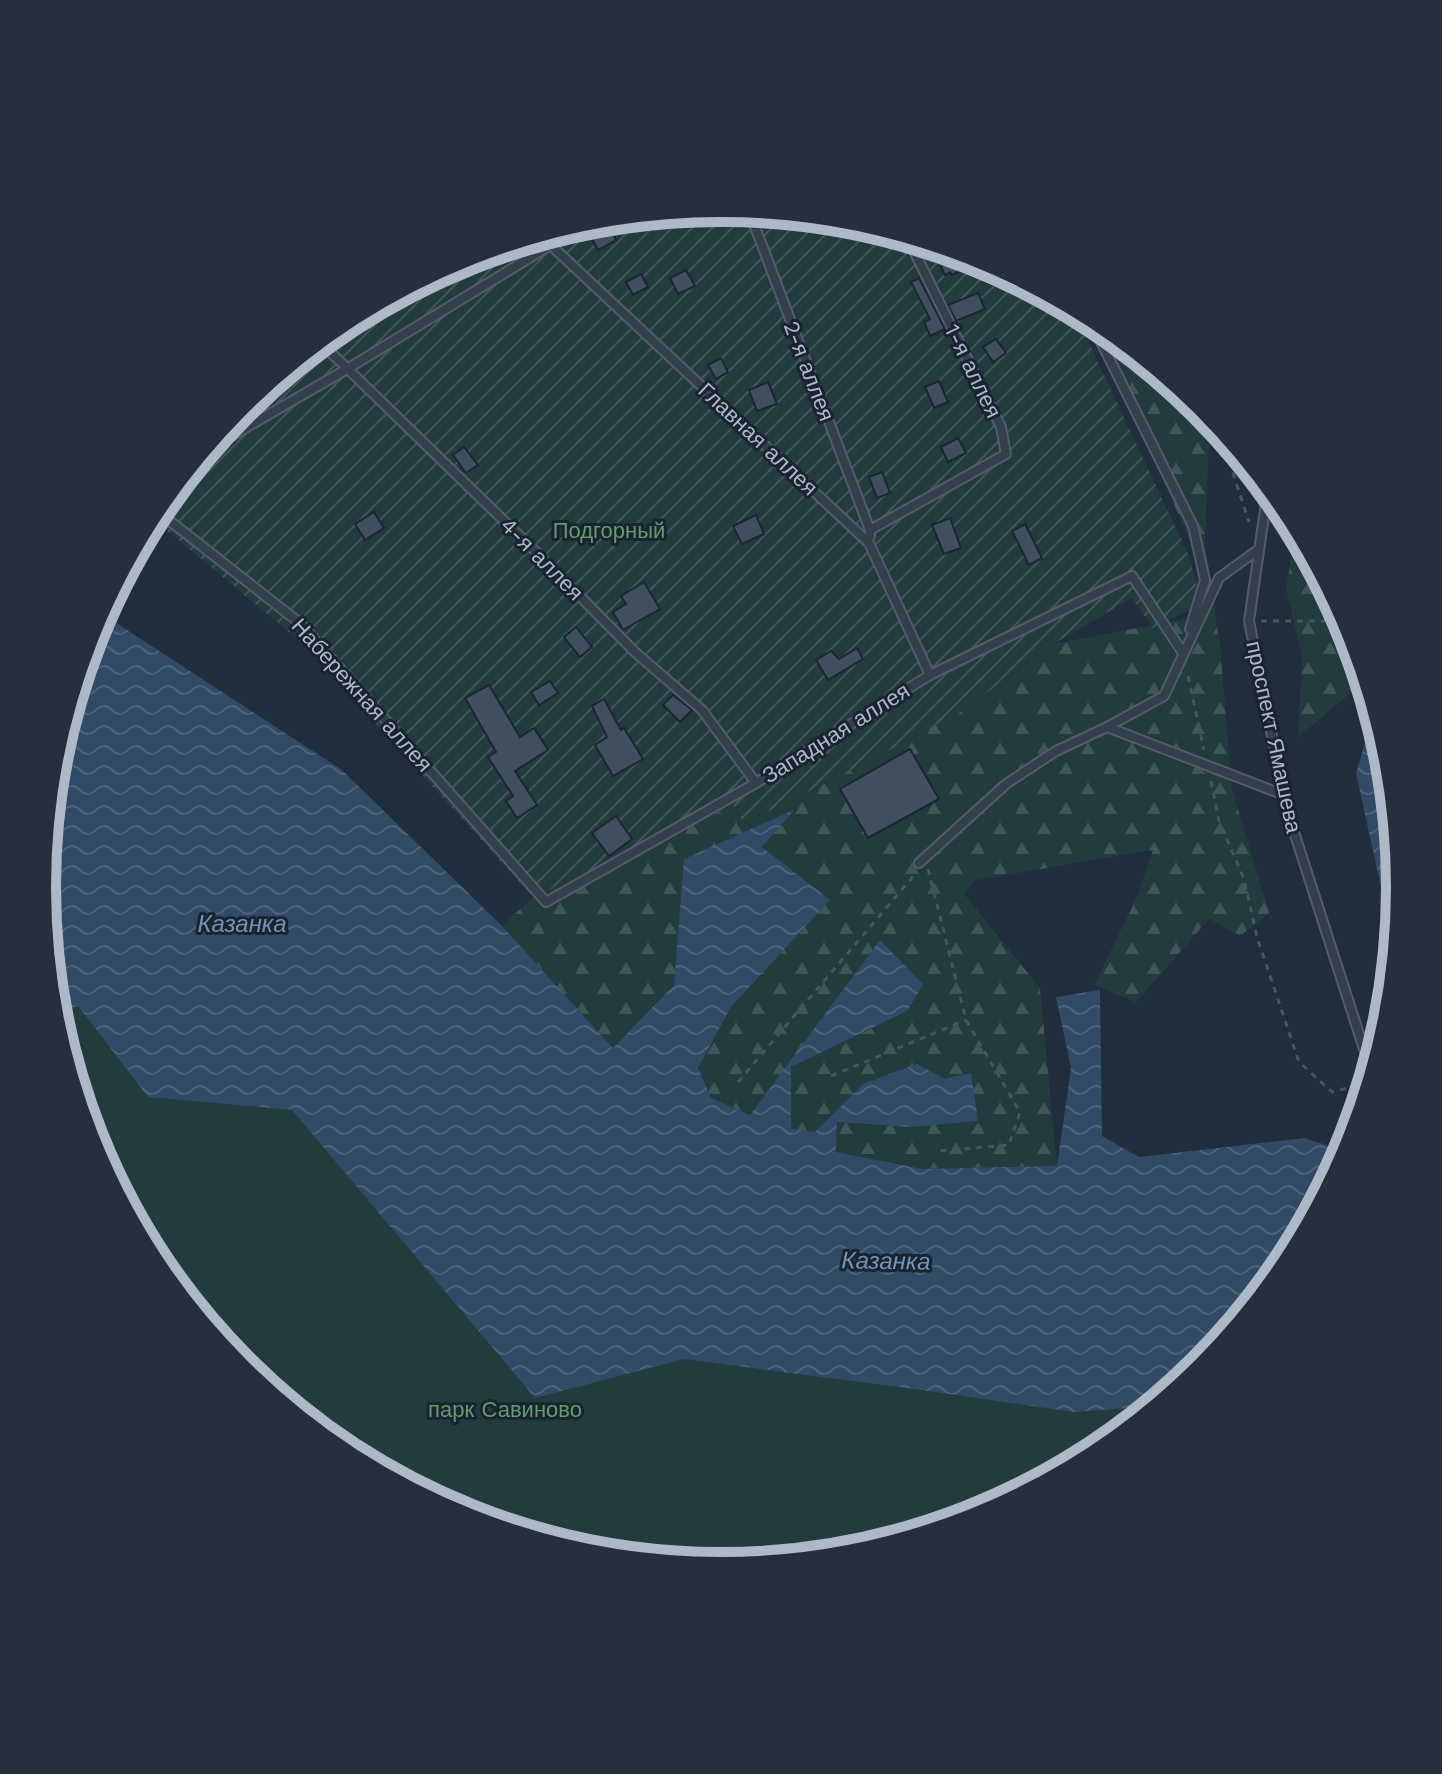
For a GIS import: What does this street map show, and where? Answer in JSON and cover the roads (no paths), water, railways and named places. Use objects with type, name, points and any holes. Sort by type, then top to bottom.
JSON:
[{"type":"lane","name":"2-я аллея","points":[[753,223],[870,530]]},
{"type":"lane","points":[[235,434],[550,245]]},
{"type":"lane","name":"Главная аллея","points":[[550,245],[869,543],[930,675]]},
{"type":"lane","name":"1-я аллея","points":[[870,530],[1006,454],[1001,427],[914,251]]},
{"type":"lane","points":[[1101,341],[1193,526],[1205,580],[1183,653]]},
{"type":"lane","name":"4-я аллея","points":[[328,350],[636,653],[702,710],[756,783]]},
{"type":"lane","name":"проспект Ямашева","points":[[1265,506],[1249,621],[1286,807],[1365,1052]]},
{"type":"lane","name":"Набережная аллея","points":[[167,519],[301,624],[546,902]]},
{"type":"lane","points":[[869,543],[870,530]]},
{"type":"lane","points":[[921,865],[1006,784],[1056,751],[1164,696],[1219,578],[1259,549]]},
{"type":"lane","name":"Западная аллея","points":[[546,902],[756,783],[930,675],[1132,576],[1183,653]]},
{"type":"lane","points":[[1107,727],[1284,795]]},
{"type":"water","name":"Казанка","points":[[113,621],[342,770],[502,926],[613,1048],[674,985],[684,859],[794,810],[762,847],[830,900],[731,1007],[698,1068],[711,1098],[750,1115],[880,940],[923,984],[907,1011],[791,1067],[791,1129],[815,1132],[863,1084],[917,1064],[945,1079],[971,1073],[978,1121],[911,1127],[837,1122],[836,1152],[923,1169],[1057,1166],[1071,1068],[1056,997],[1100,990],[1102,1136],[1139,1157],[1304,1138],[1332,1147],[1297,1220],[1249,1292],[1191,1357],[1135,1407],[1074,1412],[684,1359],[535,1398],[292,1110],[148,1097],[78,1006],[68,1010],[62,974],[57,930],[57,844],[69,757],[79,715],[91,673]]},
{"type":"water","points":[[1368,734],[1385,844],[1386,908],[1356,773]]},
{"type":"park label","name":"Подгорный","points":[[609,530]]},
{"type":"park label","name":"парк Савиново","points":[[505,1409]]}]
